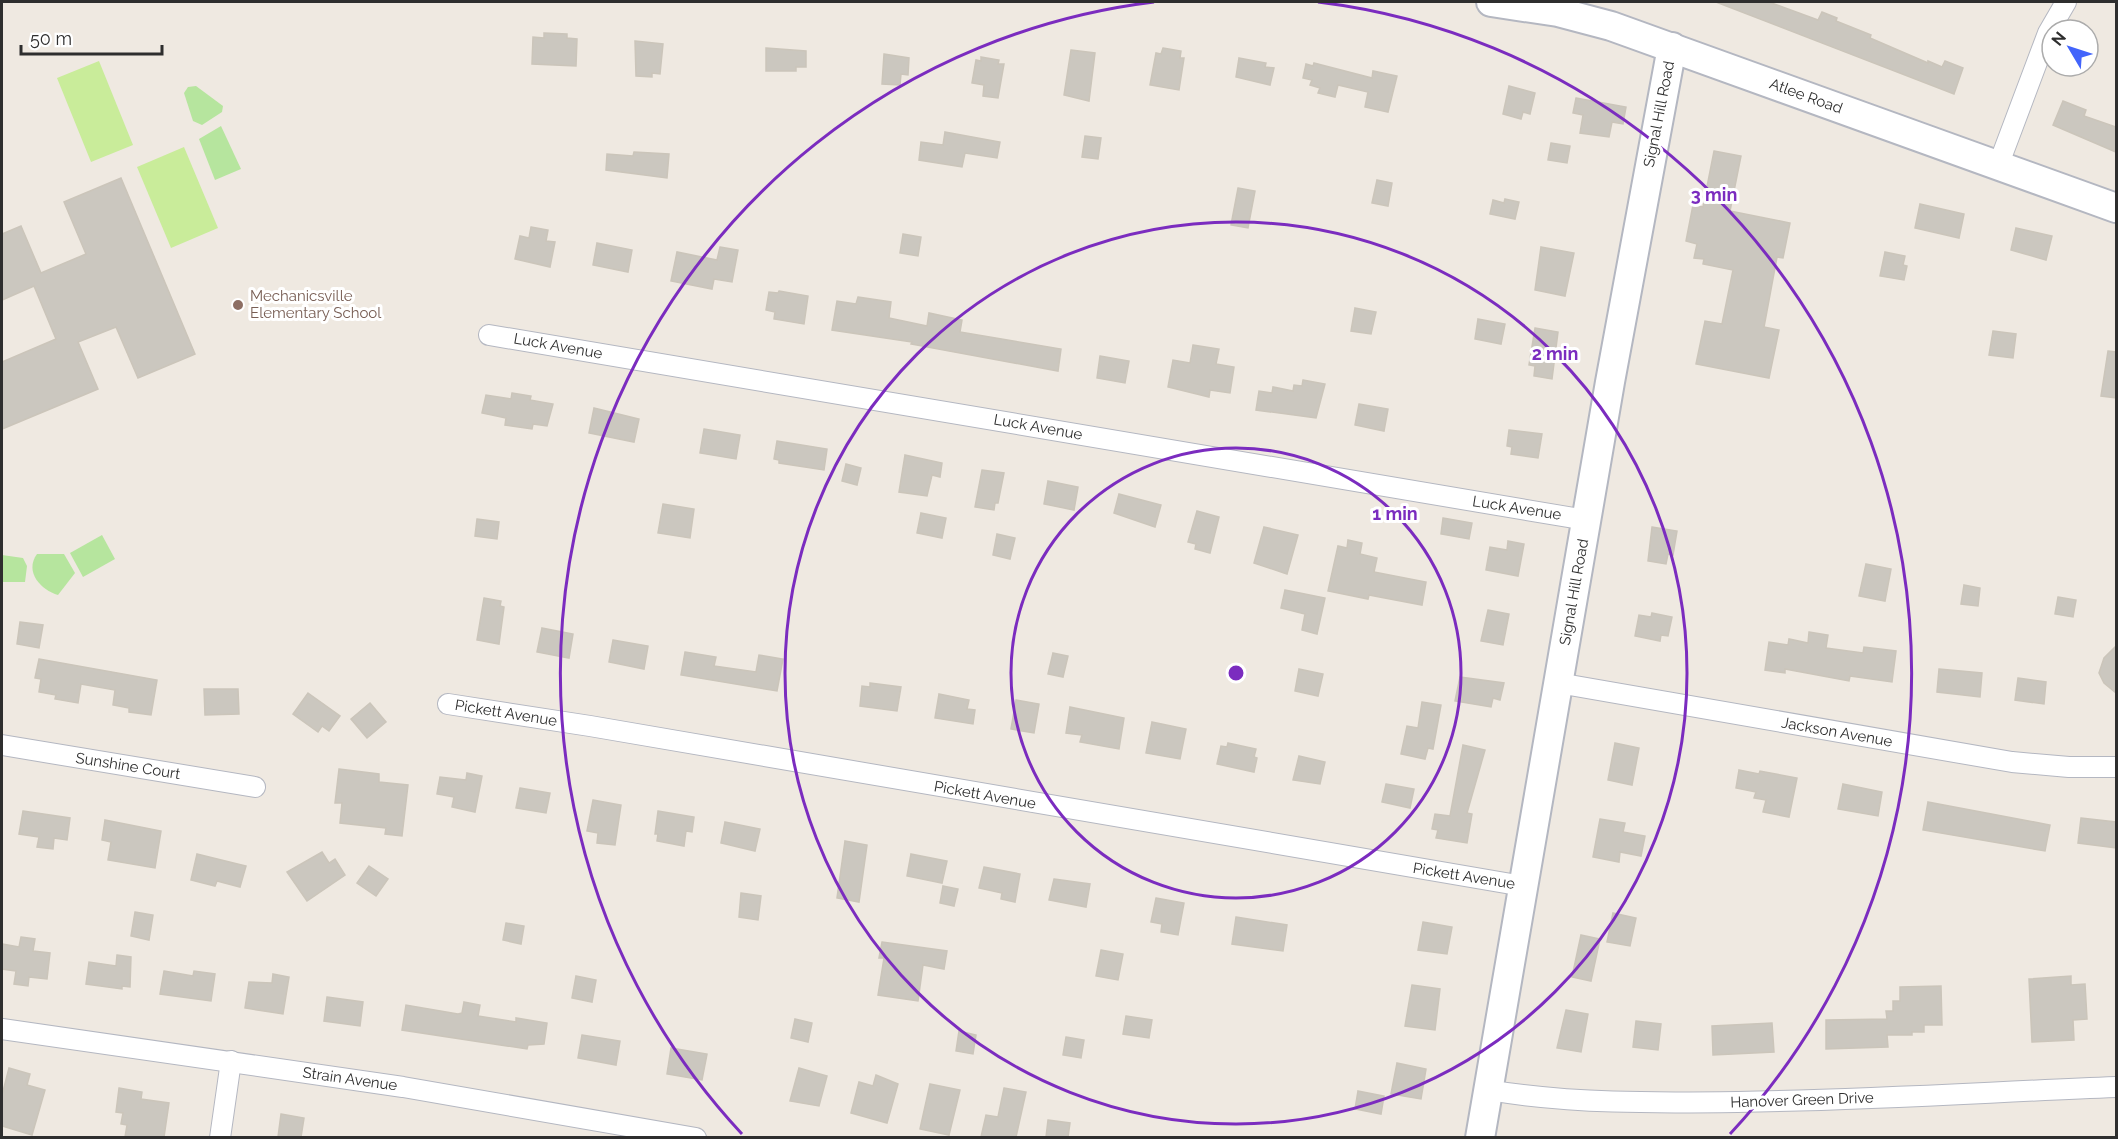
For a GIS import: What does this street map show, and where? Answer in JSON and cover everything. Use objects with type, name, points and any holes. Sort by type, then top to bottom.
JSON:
[{"type":"street","name":"Atlee Road","points":[[1491,2],[1558,12],[1611,26],[2116,208]]},
{"type":"street","points":[[1998,166],[2048,33],[2066,2]]},
{"type":"street","name":"Signal Hill Road","points":[[1480,1137],[1586,520],[1672,47]]},
{"type":"street","name":"Luck Avenue","points":[[489,335],[1586,520]]},
{"type":"street","name":"Jackson Avenue","points":[[1558,683],[2012,762],[2069,767],[2116,767]]},
{"type":"street","name":"Pickett Avenue","points":[[448,704],[602,728],[1523,886]]},
{"type":"street","name":"Sunshine Court","points":[[2,745],[255,787]]},
{"type":"street","name":"Strain Avenue","points":[[2,1029],[403,1087],[696,1137]]},
{"type":"street","points":[[220,1137],[231,1061]]},
{"type":"street","name":"Hanover Green Drive","points":[[1488,1090],[1569,1101],[1616,1104],[1796,1101],[2116,1087]]},
{"type":"green space","points":[[99,61],[133,145],[91,162],[57,78]]},
{"type":"green space","points":[[196,86],[223,106],[222,112],[202,125],[193,121],[184,93],[188,87]]},
{"type":"green space","points":[[221,126],[241,169],[215,180],[199,139]]},
{"type":"green space","points":[[184,147],[218,228],[171,248],[137,167]]},
{"type":"green space","points":[[102,535],[115,559],[83,577],[70,553]]},
{"type":"green space","points":[[37,554],[64,554],[75,573],[58,595],[40,585],[33,574],[33,561]]},
{"type":"green space","points":[[2,555],[23,558],[27,566],[25,582],[2,582]]},
{"type":"building","points":[[1716,2],[1769,2],[1818,20],[1822,12],[1837,18],[1836,21],[1871,35],[1870,38],[1928,63],[1928,61],[1942,67],[1945,61],[1963,68],[1954,94]]},
{"type":"building","points":[[544,33],[567,34],[567,38],[577,39],[576,66],[532,64],[533,37],[544,38]]},
{"type":"building","points":[[635,41],[663,44],[660,74],[652,73],[652,77],[636,76]]},
{"type":"building","points":[[766,48],[806,51],[806,67],[796,67],[796,71],[766,71]]},
{"type":"building","points":[[1163,48],[1181,51],[1180,58],[1184,58],[1179,90],[1150,85],[1156,53],[1161,54]]},
{"type":"building","points":[[1071,50],[1095,53],[1089,101],[1064,95]]},
{"type":"building","points":[[884,54],[909,58],[908,75],[901,74],[900,85],[882,84]]},
{"type":"building","points":[[981,57],[999,60],[998,64],[1004,64],[998,98],[983,96],[984,85],[972,83],[976,60],[981,61]]},
{"type":"building","points":[[1239,58],[1266,63],[1265,67],[1274,68],[1270,85],[1236,77]]},
{"type":"building","points":[[1314,63],[1372,78],[1373,71],[1397,76],[1388,112],[1365,107],[1368,92],[1338,85],[1335,97],[1318,93],[1320,88],[1310,85],[1312,80],[1303,78],[1306,64],[1313,66]]},
{"type":"building","points":[[1509,86],[1535,93],[1530,114],[1523,112],[1521,119],[1503,114]]},
{"type":"building","points":[[1576,98],[1626,107],[1623,124],[1612,122],[1609,137],[1580,133],[1583,115],[1573,113]]},
{"type":"building","points":[[2063,101],[2086,110],[2084,116],[2116,127],[2116,152],[2053,125]]},
{"type":"building","points":[[945,132],[1000,142],[997,158],[965,153],[962,167],[919,160],[921,142],[943,145]]},
{"type":"building","points":[[1085,136],[1101,138],[1098,159],[1082,157]]},
{"type":"building","points":[[1551,143],[1570,146],[1567,163],[1548,160]]},
{"type":"building","points":[[1714,151],[1741,156],[1730,211],[1790,223],[1783,258],[1777,257],[1764,327],[1779,330],[1769,378],[1696,364],[1705,321],[1722,324],[1733,270],[1703,264],[1704,259],[1694,258],[1697,244],[1686,241],[1693,205],[1703,207]]},
{"type":"building","points":[[634,152],[669,154],[667,178],[606,170],[607,154],[633,156]]},
{"type":"building","points":[[121,178],[195,354],[138,378],[116,327],[78,342],[98,389],[2,429],[2,362],[56,339],[34,286],[2,300],[2,234],[21,226],[41,273],[86,254],[64,202]]},
{"type":"building","points":[[1377,180],[1392,183],[1388,206],[1372,203]]},
{"type":"building","points":[[1238,188],[1255,191],[1248,228],[1231,225]]},
{"type":"building","points":[[1505,199],[1519,202],[1515,219],[1490,214],[1493,200],[1504,203]]},
{"type":"building","points":[[1920,204],[1964,214],[1959,238],[1915,228]]},
{"type":"building","points":[[531,227],[548,230],[546,241],[555,242],[550,267],[515,259],[520,236],[529,238]]},
{"type":"building","points":[[2016,228],[2052,236],[2046,260],[2011,250]]},
{"type":"building","points":[[903,234],[921,237],[918,256],[900,253]]},
{"type":"building","points":[[597,243],[632,250],[628,272],[593,265]]},
{"type":"building","points":[[720,247],[738,250],[732,282],[714,279],[712,289],[671,281],[677,252],[717,260]]},
{"type":"building","points":[[1541,247],[1574,253],[1565,296],[1535,290]]},
{"type":"building","points":[[1885,252],[1905,256],[1903,265],[1907,266],[1904,280],[1880,276]]},
{"type":"building","points":[[779,291],[808,296],[804,324],[774,319],[775,312],[766,310],[769,292],[778,293]]},
{"type":"building","points":[[858,297],[891,302],[889,318],[927,326],[929,313],[962,320],[960,332],[1061,349],[1058,371],[911,344],[912,342],[832,330],[837,301],[856,304]]},
{"type":"building","points":[[1355,308],[1376,312],[1371,334],[1351,331]]},
{"type":"building","points":[[1478,319],[1505,324],[1501,344],[1475,339]]},
{"type":"building","points":[[1535,328],[1558,332],[1552,379],[1534,376],[1535,366],[1529,365]]},
{"type":"building","points":[[1993,331],[2016,334],[2013,358],[1989,355]]},
{"type":"building","points":[[1193,345],[1219,349],[1216,364],[1234,367],[1230,393],[1210,390],[1209,397],[1168,387],[1173,360],[1190,363]]},
{"type":"building","points":[[2108,351],[2116,352],[2116,398],[2101,396]]},
{"type":"building","points":[[1100,356],[1129,361],[1125,383],[1097,378]]},
{"type":"building","points":[[1303,380],[1325,384],[1316,418],[1256,410],[1259,391],[1272,393],[1273,387],[1293,391],[1294,385],[1302,386]]},
{"type":"building","points":[[512,393],[531,396],[530,400],[553,404],[547,426],[533,424],[532,429],[505,425],[506,418],[482,413],[486,395],[511,399]]},
{"type":"building","points":[[1359,404],[1388,409],[1384,431],[1355,425]]},
{"type":"building","points":[[594,408],[639,419],[634,442],[589,433]]},
{"type":"building","points":[[704,429],[740,435],[736,459],[700,453]]},
{"type":"building","points":[[1509,430],[1542,434],[1538,458],[1511,454],[1512,447],[1507,446]]},
{"type":"building","points":[[777,441],[827,449],[824,470],[779,463],[779,460],[774,459]]},
{"type":"building","points":[[905,455],[942,463],[940,477],[932,475],[927,496],[899,492]]},
{"type":"building","points":[[846,464],[861,468],[857,485],[842,481]]},
{"type":"building","points":[[982,470],[1004,473],[998,503],[995,503],[994,510],[975,507]]},
{"type":"building","points":[[1048,481],[1078,487],[1074,510],[1044,504]]},
{"type":"building","points":[[1119,494],[1161,505],[1155,527],[1114,513]]},
{"type":"building","points":[[663,504],[694,509],[690,538],[658,533]]},
{"type":"building","points":[[1197,511],[1219,517],[1210,553],[1195,549],[1196,544],[1188,542]]},
{"type":"building","points":[[921,513],[946,518],[942,538],[917,533]]},
{"type":"building","points":[[1443,518],[1472,523],[1469,539],[1441,534]]},
{"type":"building","points":[[477,519],[499,522],[497,539],[475,536]]},
{"type":"building","points":[[1264,527],[1298,535],[1287,574],[1254,563]]},
{"type":"building","points":[[1652,527],[1677,531],[1673,555],[1668,554],[1666,564],[1648,561]]},
{"type":"building","points":[[997,534],[1015,538],[1010,559],[993,555]]},
{"type":"building","points":[[1348,540],[1362,543],[1360,554],[1377,558],[1374,572],[1426,582],[1422,605],[1369,595],[1368,599],[1328,591],[1338,546],[1347,548]]},
{"type":"building","points":[[1508,541],[1524,544],[1518,576],[1486,570],[1490,547],[1507,550]]},
{"type":"building","points":[[1866,564],[1891,569],[1885,601],[1859,596]]},
{"type":"building","points":[[1964,585],[1980,588],[1978,606],[1961,604]]},
{"type":"building","points":[[1285,590],[1325,598],[1317,634],[1302,630],[1305,614],[1281,608]]},
{"type":"building","points":[[2058,597],[2076,600],[2073,617],[2055,614]]},
{"type":"building","points":[[484,598],[501,601],[500,606],[504,607],[499,644],[477,640]]},
{"type":"building","points":[[1488,610],[1509,614],[1503,645],[1481,641]]},
{"type":"building","points":[[1652,613],[1672,617],[1668,636],[1661,635],[1660,641],[1635,636],[1639,615],[1651,617]]},
{"type":"building","points":[[20,622],[43,625],[39,648],[17,644]]},
{"type":"building","points":[[542,628],[573,634],[569,658],[537,652]]},
{"type":"building","points":[[1809,632],[1828,635],[1826,648],[1863,653],[1864,647],[1896,651],[1892,682],[1850,676],[1849,681],[1785,669],[1785,673],[1765,670],[1769,642],[1788,645],[1789,639],[1808,643]]},
{"type":"building","points":[[613,640],[648,646],[644,669],[609,662]]},
{"type":"building","points":[[2116,646],[2116,693],[2104,683],[2099,673],[2104,658]]},
{"type":"building","points":[[685,652],[716,657],[714,666],[756,672],[759,655],[783,659],[777,691],[681,675]]},
{"type":"building","points":[[1053,653],[1068,656],[1063,677],[1048,674]]},
{"type":"building","points":[[39,659],[157,680],[151,715],[129,712],[129,708],[113,705],[115,690],[81,684],[78,703],[55,699],[56,695],[39,692],[41,679],[35,678]]},
{"type":"building","points":[[1299,669],[1323,674],[1318,696],[1295,691]]},
{"type":"building","points":[[1939,669],[1982,673],[1980,697],[1937,692]]},
{"type":"building","points":[[1460,677],[1504,683],[1500,700],[1493,698],[1491,707],[1455,701]]},
{"type":"building","points":[[2018,678],[2046,682],[2044,704],[2015,700]]},
{"type":"building","points":[[870,683],[901,687],[897,711],[860,706],[862,686],[870,687]]},
{"type":"building","points":[[204,689],[238,689],[239,714],[205,715]]},
{"type":"building","points":[[308,693],[340,716],[329,731],[322,726],[318,732],[293,714]]},
{"type":"building","points":[[939,694],[969,700],[967,709],[975,710],[973,724],[935,718]]},
{"type":"building","points":[[1016,700],[1039,704],[1034,733],[1011,729]]},
{"type":"building","points":[[1422,702],[1441,705],[1433,749],[1428,748],[1425,759],[1401,754],[1407,726],[1418,728]]},
{"type":"building","points":[[370,703],[386,722],[367,738],[351,719]]},
{"type":"building","points":[[1070,707],[1124,718],[1119,749],[1080,742],[1082,735],[1066,733]]},
{"type":"building","points":[[1152,722],[1186,729],[1180,759],[1146,753]]},
{"type":"building","points":[[1228,743],[1256,749],[1254,772],[1217,764],[1221,746],[1227,747]]},
{"type":"building","points":[[1615,743],[1639,748],[1632,785],[1608,780]]},
{"type":"building","points":[[1463,745],[1485,750],[1467,813],[1472,814],[1467,843],[1436,838],[1438,830],[1432,829],[1435,814],[1450,816]]},
{"type":"building","points":[[1299,756],[1325,762],[1320,784],[1293,780]]},
{"type":"building","points":[[339,769],[379,774],[379,782],[408,785],[402,836],[385,834],[386,828],[340,823],[342,803],[335,803]]},
{"type":"building","points":[[1739,770],[1759,774],[1760,771],[1797,778],[1789,817],[1763,812],[1766,800],[1754,798],[1756,792],[1736,788]]},
{"type":"building","points":[[467,773],[482,776],[475,812],[452,807],[454,797],[437,794],[440,777],[466,780]]},
{"type":"building","points":[[1386,784],[1414,789],[1410,808],[1382,802]]},
{"type":"building","points":[[1843,784],[1882,792],[1878,816],[1838,809]]},
{"type":"building","points":[[520,788],[550,793],[546,813],[516,808]]},
{"type":"building","points":[[593,800],[621,805],[615,845],[597,843],[598,833],[587,831]]},
{"type":"building","points":[[1928,802],[2050,825],[2045,851],[1923,830]]},
{"type":"building","points":[[23,811],[70,818],[67,840],[54,838],[53,849],[37,847],[39,837],[19,834]]},
{"type":"building","points":[[658,811],[694,817],[692,832],[686,831],[684,846],[657,841],[658,834],[655,834]]},
{"type":"building","points":[[2081,818],[2116,822],[2116,848],[2078,843]]},
{"type":"building","points":[[1600,819],[1625,823],[1623,832],[1645,836],[1641,856],[1620,852],[1619,862],[1593,857]]},
{"type":"building","points":[[105,820],[161,831],[155,868],[108,860],[111,842],[102,840]]},
{"type":"building","points":[[725,822],[760,829],[755,851],[721,843]]},
{"type":"building","points":[[845,841],[867,845],[859,902],[837,898]]},
{"type":"building","points":[[322,852],[329,863],[335,859],[345,875],[307,901],[287,872]]},
{"type":"building","points":[[197,854],[246,866],[240,887],[217,881],[215,886],[191,880]]},
{"type":"building","points":[[911,854],[947,861],[942,883],[907,876]]},
{"type":"building","points":[[369,866],[388,879],[376,896],[357,883]]},
{"type":"building","points":[[984,867],[1020,874],[1015,902],[1001,899],[1002,893],[979,888]]},
{"type":"building","points":[[1054,879],[1090,884],[1086,907],[1049,900]]},
{"type":"building","points":[[943,886],[958,889],[954,906],[940,903]]},
{"type":"building","points":[[741,893],[761,896],[758,920],[739,917]]},
{"type":"building","points":[[1156,898],[1184,903],[1178,935],[1161,932],[1162,924],[1151,922]]},
{"type":"building","points":[[135,912],[153,915],[149,940],[131,936]]},
{"type":"building","points":[[1613,913],[1636,918],[1630,946],[1607,942]]},
{"type":"building","points":[[1236,917],[1287,925],[1283,951],[1232,944]]},
{"type":"building","points":[[1423,922],[1452,927],[1447,954],[1418,950]]},
{"type":"building","points":[[506,923],[524,926],[521,944],[503,940]]},
{"type":"building","points":[[1581,935],[1600,939],[1591,981],[1572,977]]},
{"type":"building","points":[[21,937],[35,939],[33,951],[50,953],[47,979],[29,977],[28,986],[14,984],[16,971],[2,969],[2,944],[19,947]]},
{"type":"building","points":[[882,942],[947,951],[944,969],[923,965],[918,1001],[878,995],[884,958],[879,958]]},
{"type":"building","points":[[1101,950],[1123,954],[1118,980],[1096,976]]},
{"type":"building","points":[[117,955],[131,957],[130,987],[122,986],[122,989],[86,984],[89,962],[116,966]]},
{"type":"building","points":[[164,971],[193,976],[194,971],[215,974],[211,1001],[160,994]]},
{"type":"building","points":[[273,974],[289,977],[283,1014],[245,1008],[249,982],[272,983]]},
{"type":"building","points":[[576,976],[596,980],[592,1002],[572,998]]},
{"type":"building","points":[[2071,976],[2071,985],[2085,984],[2087,1019],[2073,1020],[2074,1040],[2032,1042],[2029,979]]},
{"type":"building","points":[[1412,985],[1440,989],[1435,1030],[1405,1026]]},
{"type":"building","points":[[1941,986],[1942,1025],[1924,1025],[1924,1032],[1912,1032],[1912,1035],[1887,1035],[1888,1047],[1826,1049],[1826,1020],[1887,1019],[1886,1011],[1893,1011],[1893,1001],[1900,1001],[1900,987]]},
{"type":"building","points":[[327,997],[363,1002],[360,1026],[324,1021]]},
{"type":"building","points":[[464,1002],[480,1005],[478,1016],[516,1022],[516,1018],[547,1023],[544,1044],[528,1045],[527,1049],[402,1030],[406,1005],[458,1014],[462,1013]]},
{"type":"building","points":[[1566,1010],[1588,1014],[1581,1052],[1557,1048]]},
{"type":"building","points":[[1126,1016],[1152,1020],[1149,1038],[1123,1034]]},
{"type":"building","points":[[795,1019],[812,1023],[808,1042],[791,1038]]},
{"type":"building","points":[[1636,1021],[1661,1024],[1658,1050],[1633,1047]]},
{"type":"building","points":[[1772,1023],[1774,1052],[1713,1055],[1712,1026]]},
{"type":"building","points":[[959,1031],[976,1035],[973,1054],[956,1051]]},
{"type":"building","points":[[582,1035],[620,1041],[616,1065],[578,1058]]},
{"type":"building","points":[[1066,1037],[1084,1040],[1081,1058],[1063,1055]]},
{"type":"building","points":[[671,1048],[707,1054],[702,1080],[667,1074]]},
{"type":"building","points":[[1397,1063],[1426,1069],[1421,1099],[1391,1094]]},
{"type":"building","points":[[9,1068],[30,1074],[27,1085],[45,1090],[32,1135],[2,1126],[2,1095]]},
{"type":"building","points":[[799,1068],[827,1076],[819,1106],[790,1101]]},
{"type":"building","points":[[876,1075],[898,1084],[887,1123],[851,1113],[859,1082],[873,1086]]},
{"type":"building","points":[[930,1084],[960,1090],[949,1135],[920,1129]]},
{"type":"building","points":[[119,1088],[142,1092],[141,1099],[169,1103],[164,1137],[125,1137],[127,1125],[121,1124],[123,1113],[116,1112]]},
{"type":"building","points":[[1004,1088],[1026,1092],[1016,1137],[981,1137],[986,1115],[998,1117]]},
{"type":"building","points":[[1358,1091],[1384,1096],[1381,1114],[1355,1109]]},
{"type":"building","points":[[281,1114],[304,1118],[301,1137],[278,1137]]},
{"type":"building","points":[[1048,1120],[1070,1123],[1068,1137],[1046,1137]]},
{"type":"place","name":"Mechanicsville Elementary School","points":[[238,305]]}]
